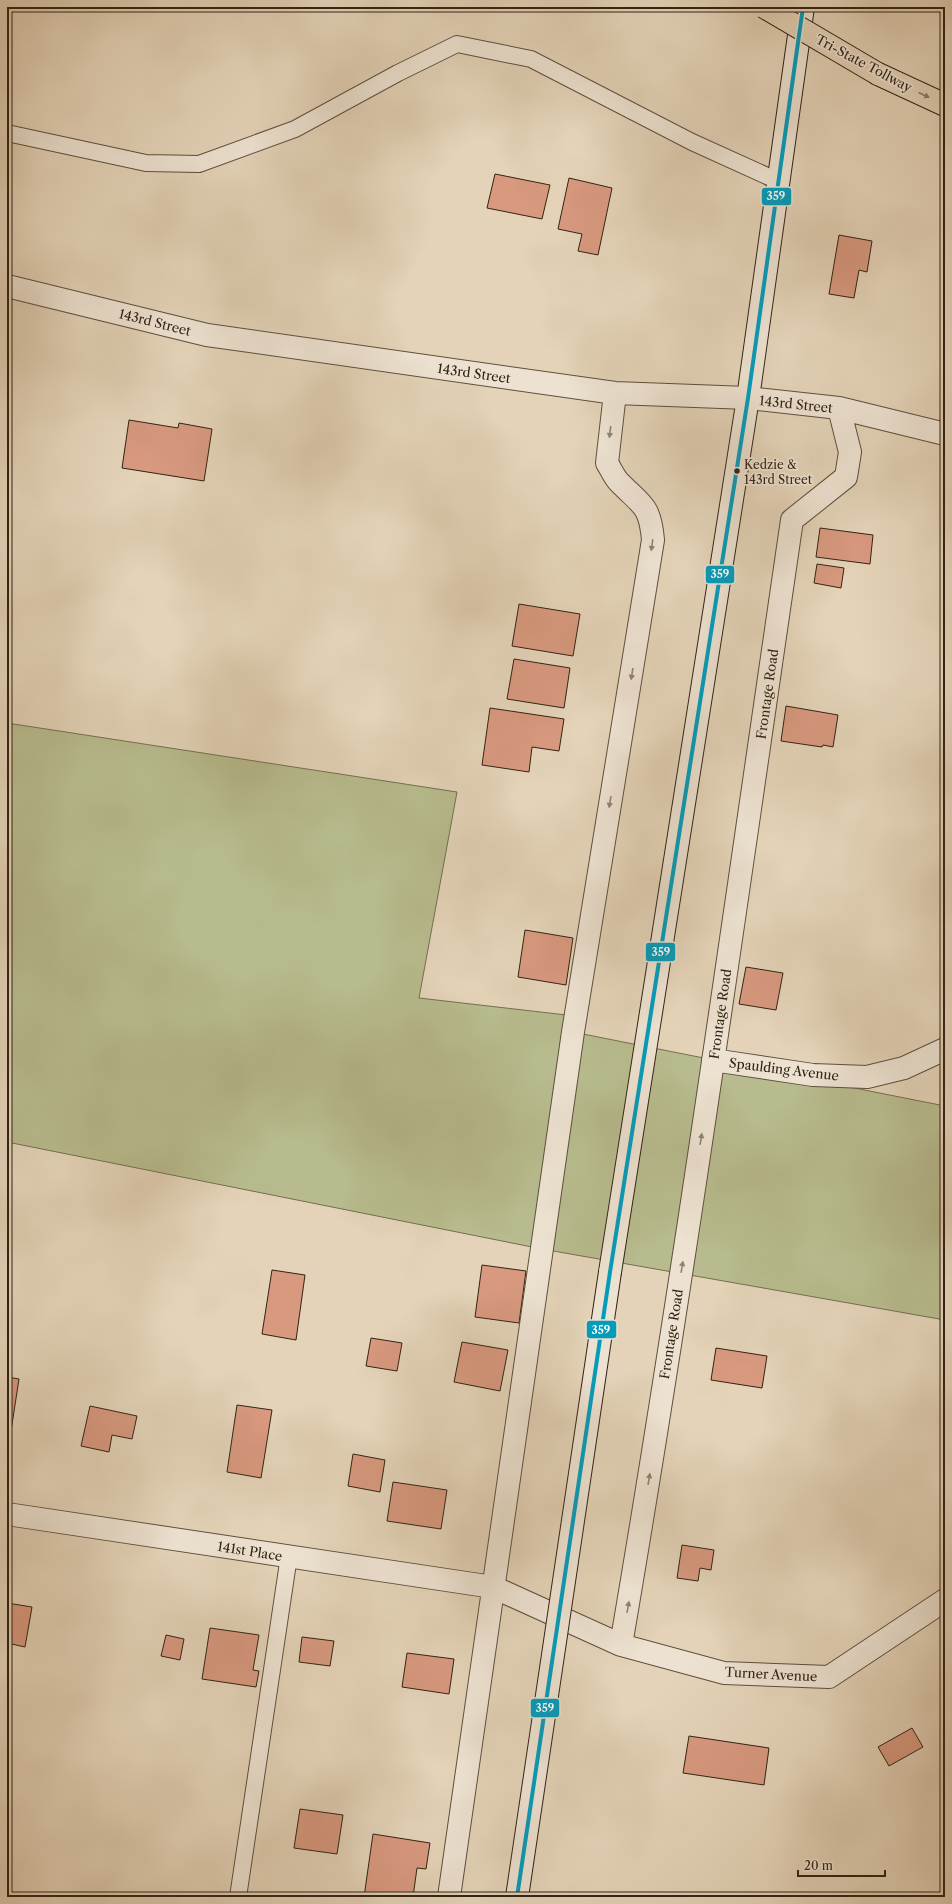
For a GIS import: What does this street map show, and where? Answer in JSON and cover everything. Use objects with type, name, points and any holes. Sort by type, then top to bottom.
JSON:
[{"type":"highway","name":"Tri-State Tollway","points":[[764,7],[878,74],[945,105]]},
{"type":"street","points":[[517,1897],[610,1272],[748,398],[803,7]]},
{"type":"street","name":"143rd Street","points":[[7,286],[207,335],[615,393],[748,398],[840,408],[945,434]]},
{"type":"street","points":[[449,1897],[572,1032],[654,540],[652,522],[642,503],[619,481],[607,463],[615,393]]},
{"type":"street","name":"Frontage Road","points":[[621,1645],[646,1500],[713,1060],[792,520],[846,477],[850,452],[840,408]]},
{"type":"street","name":"Spaulding Avenue","points":[[713,1060],[813,1075],[868,1077],[904,1068],[945,1049]]},
{"type":"street","name":"141st Place","points":[[7,1514],[493,1587]]},
{"type":"street","name":"Turner Avenue","points":[[493,1587],[621,1645],[724,1673],[829,1676],[945,1600]]},
{"type":"lane","points":[[7,133],[146,163],[199,164],[295,129],[398,73],[457,44],[531,59],[692,142],[778,181]]},
{"type":"lane","points":[[238,1897],[289,1556]]},
{"type":"green space","points":[[7,723],[457,792],[419,998],[575,1016],[573,1032],[945,1106],[945,1320],[542,1249],[7,1142]]},
{"type":"building","points":[[495,174],[550,185],[542,219],[487,208]]},
{"type":"building","points":[[569,178],[612,188],[598,255],[578,251],[582,234],[558,229]]},
{"type":"building","points":[[839,235],[872,241],[867,272],[859,270],[854,298],[829,294]]},
{"type":"building","points":[[129,420],[178,428],[179,423],[212,429],[204,481],[122,468]]},
{"type":"building","points":[[820,528],[873,535],[870,564],[816,557]]},
{"type":"building","points":[[817,564],[844,568],[841,588],[814,583]]},
{"type":"building","points":[[519,604],[580,614],[573,656],[512,646]]},
{"type":"building","points":[[514,659],[570,668],[564,708],[507,699]]},
{"type":"building","points":[[786,706],[838,715],[833,747],[823,745],[822,747],[781,741]]},
{"type":"building","points":[[490,708],[564,719],[559,751],[532,747],[529,772],[482,765]]},
{"type":"building","points":[[525,930],[573,938],[566,985],[518,977]]},
{"type":"building","points":[[746,967],[783,973],[776,1010],[739,1004]]},
{"type":"building","points":[[482,1265],[526,1271],[519,1323],[475,1317]]},
{"type":"building","points":[[272,1270],[305,1275],[296,1340],[262,1334]]},
{"type":"building","points":[[7,1283],[11,1284],[7,1312]]},
{"type":"building","points":[[371,1338],[402,1343],[397,1371],[366,1366]]},
{"type":"building","points":[[462,1342],[508,1350],[500,1391],[454,1382]]},
{"type":"building","points":[[716,1348],[767,1356],[762,1388],[711,1380]]},
{"type":"building","points":[[7,1377],[19,1379],[9,1444],[7,1444]]},
{"type":"building","points":[[237,1405],[272,1410],[261,1478],[227,1472]]},
{"type":"building","points":[[90,1406],[137,1416],[132,1439],[112,1435],[109,1452],[81,1446]]},
{"type":"building","points":[[353,1454],[385,1460],[380,1492],[348,1486]]},
{"type":"building","points":[[393,1482],[447,1490],[441,1529],[387,1521]]},
{"type":"building","points":[[682,1545],[714,1550],[711,1570],[700,1568],[698,1581],[677,1578]]},
{"type":"building","points":[[7,1603],[32,1607],[25,1647],[7,1643]]},
{"type":"building","points":[[210,1628],[259,1635],[253,1670],[259,1671],[256,1687],[202,1679]]},
{"type":"building","points":[[166,1635],[184,1639],[180,1660],[161,1656]]},
{"type":"building","points":[[302,1637],[334,1641],[330,1666],[299,1662]]},
{"type":"building","points":[[407,1653],[454,1659],[449,1694],[402,1687]]},
{"type":"building","points":[[912,1728],[923,1747],[889,1766],[878,1747]]},
{"type":"building","points":[[689,1736],[769,1748],[764,1785],[683,1773]]},
{"type":"building","points":[[300,1809],[343,1815],[337,1854],[294,1848]]},
{"type":"building","points":[[373,1834],[430,1843],[426,1869],[417,1868],[413,1897],[364,1897]]},
{"type":"transit line","name":"359","points":[[517,1897],[610,1272],[748,398],[803,7]]},
{"type":"place","name":"Kedzie & 143rd Street","points":[[737,471]]}]
